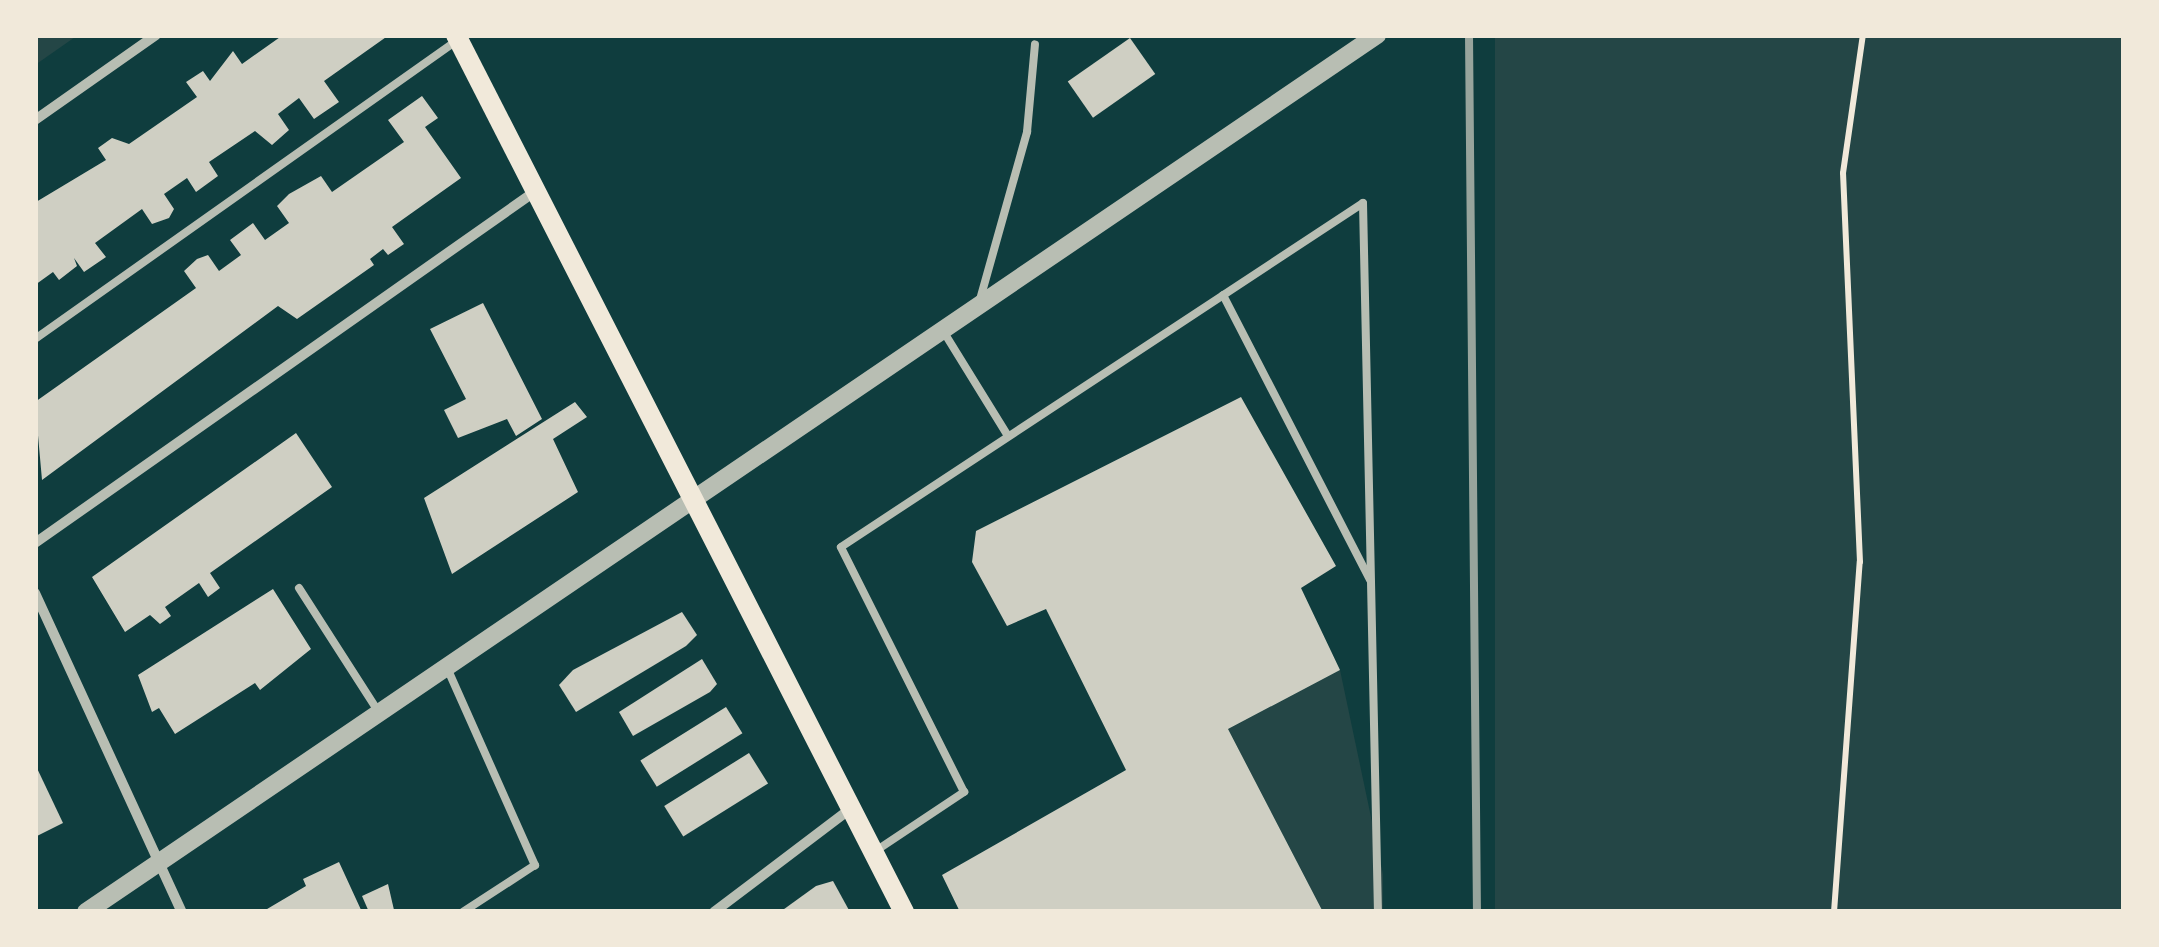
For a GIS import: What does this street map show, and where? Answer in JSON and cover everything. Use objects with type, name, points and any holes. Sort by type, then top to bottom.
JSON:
[{"type":"main road","points":[[457,37],[904,912]]},
{"type":"street","points":[[35,120],[156,35]]},
{"type":"street","points":[[86,912],[976,313],[1377,35]]},
{"type":"street","points":[[35,543],[537,190]]},
{"type":"street","points":[[35,593],[182,912]]},
{"type":"street","points":[[714,912],[850,810]]},
{"type":"lane","points":[[35,338],[457,37]]},
{"type":"lane","points":[[976,313],[1027,132],[1035,44]]},
{"type":"lane","points":[[873,852],[964,792],[841,546],[1363,203],[1378,912]]},
{"type":"lane","points":[[1223,295],[1371,583]]},
{"type":"lane","points":[[945,334],[1008,436]]},
{"type":"lane","points":[[299,588],[380,714]]},
{"type":"lane","points":[[447,668],[535,865],[463,912]]},
{"type":"path","points":[[1834,912],[1860,562],[1842,173],[1863,35]]},
{"type":"shaded area","points":[[35,35],[78,35],[35,65]]},
{"type":"shaded area","points":[[1495,35],[2124,35],[2124,912],[1495,912]]},
{"type":"shaded area","points":[[1340,670],[1383,874],[1383,912],[1323,912],[1228,729]]},
{"type":"building","points":[[283,35],[389,35],[324,81],[339,102],[314,119],[299,98],[278,114],[289,130],[272,145],[255,131],[209,162],[218,176],[196,192],[187,178],[164,194],[174,209],[169,218],[152,224],[142,209],[95,243],[106,257],[84,272],[74,258],[77,266],[59,280],[53,272],[35,285],[36,202],[106,160],[98,148],[112,138],[129,144],[197,97],[186,82],[203,71],[210,81],[233,51],[242,64]]},
{"type":"building","points":[[1130,38],[1155,74],[1093,118],[1068,82]]},
{"type":"building","points":[[422,96],[438,118],[425,127],[461,178],[392,227],[404,244],[388,255],[383,249],[370,259],[374,265],[297,319],[278,306],[42,480],[35,402],[196,288],[184,271],[197,259],[208,255],[219,271],[241,255],[230,240],[253,223],[265,240],[289,223],[277,206],[289,194],[321,176],[332,192],[404,142],[388,120]]},
{"type":"building","points":[[483,303],[542,419],[516,436],[507,419],[458,438],[444,410],[466,399],[430,329]]},
{"type":"building","points":[[1241,397],[1336,566],[1301,588],[1340,670],[1228,729],[1323,912],[960,912],[942,875],[1126,770],[1046,609],[1007,626],[972,562],[976,531]]},
{"type":"building","points":[[575,402],[587,417],[553,439],[578,492],[452,574],[424,498]]},
{"type":"building","points":[[296,433],[332,487],[210,573],[220,588],[208,597],[199,583],[165,607],[171,616],[160,624],[150,615],[125,632],[92,577]]},
{"type":"building","points":[[273,589],[311,649],[260,690],[255,683],[175,734],[159,708],[152,712],[138,675]]},
{"type":"building","points":[[682,612],[697,635],[686,646],[576,712],[559,685],[573,670]]},
{"type":"building","points":[[702,659],[717,684],[710,692],[633,736],[619,712]]},
{"type":"building","points":[[726,707],[742,733],[657,787],[640,761]]},
{"type":"building","points":[[749,753],[768,784],[683,837],[664,806]]},
{"type":"building","points":[[35,764],[63,823],[35,837]]},
{"type":"building","points":[[339,862],[362,912],[262,912],[306,886],[303,879]]},
{"type":"building","points":[[833,881],[850,912],[780,912],[816,886]]},
{"type":"building","points":[[388,884],[394,910],[369,912],[362,896]]},
{"type":"railway","points":[[1469,35],[1477,912]]}]
